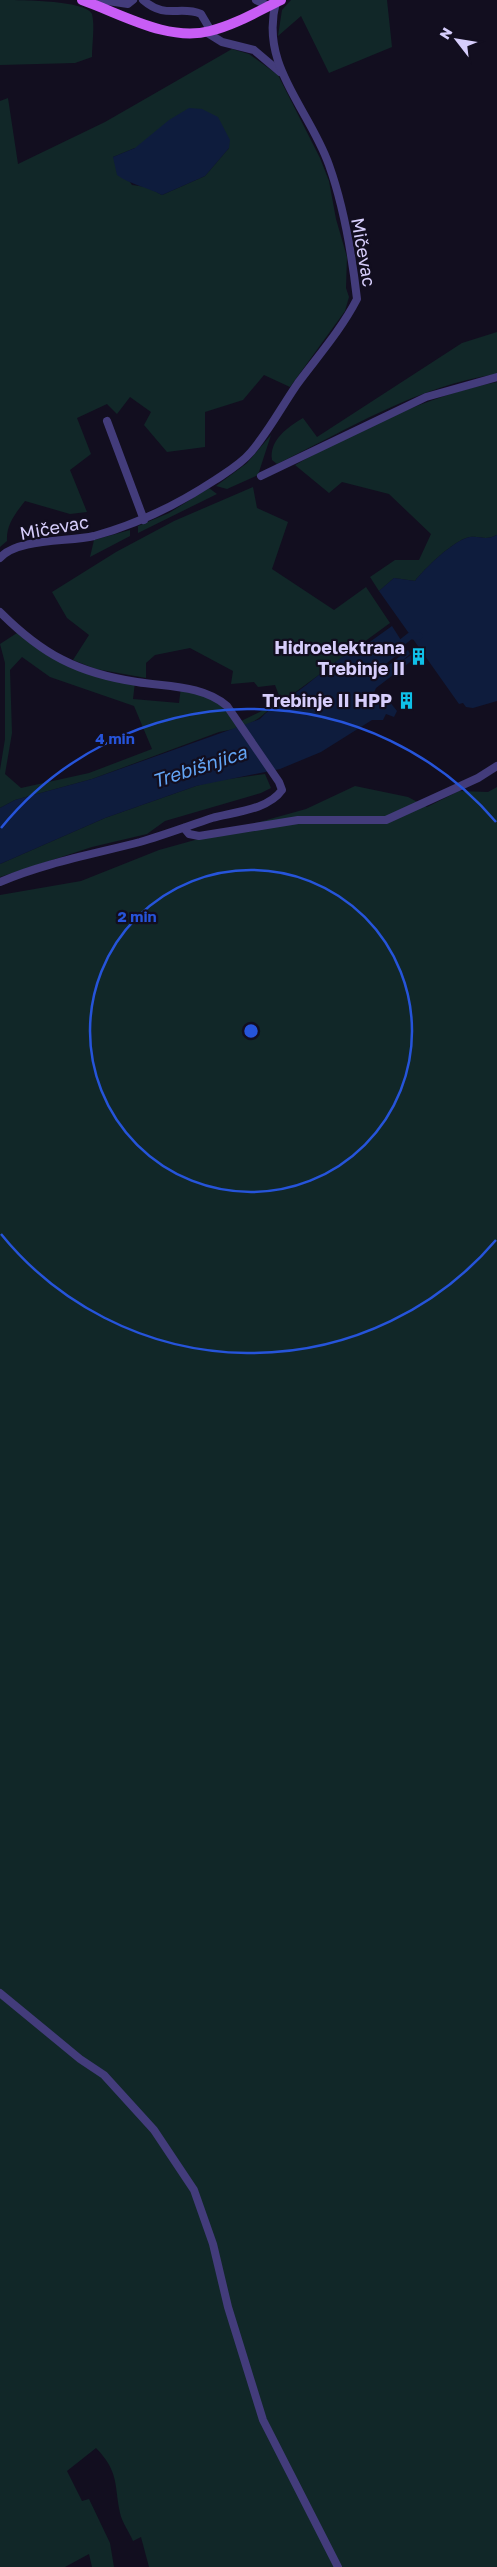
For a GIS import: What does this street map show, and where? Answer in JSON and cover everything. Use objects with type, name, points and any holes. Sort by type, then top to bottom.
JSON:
[{"type":"main road","points":[[83,0],[165,32],[186,34],[208,32],[275,3]]},
{"type":"street","points":[[101,0],[128,4],[133,0]]},
{"type":"street","points":[[143,0],[167,12],[192,11],[201,14],[208,32],[222,42],[254,50],[280,72]]},
{"type":"street","points":[[256,0],[275,3]]},
{"type":"street","name":"Mičevac","points":[[0,558],[10,550],[22,546],[78,539],[144,520],[190,496],[242,461],[265,433],[289,396],[338,330],[357,299],[343,219],[328,163],[311,125],[280,72],[272,36],[272,16],[275,3]]},
{"type":"street","points":[[261,476],[426,396],[497,377]]},
{"type":"street","points":[[107,421],[144,520]]},
{"type":"street","points":[[0,612],[42,648],[70,665],[119,678],[181,687],[218,698],[234,716],[282,790],[271,800],[184,828],[55,864],[0,882]]},
{"type":"street","points":[[184,828],[189,834],[198,836],[298,820],[386,820],[478,778],[497,766]]},
{"type":"street","points":[[0,1993],[80,2059],[104,2076],[154,2130],[194,2190],[213,2244],[228,2307],[263,2420],[338,2567]]},
{"type":"green space","points":[[0,0],[65,3],[87,9],[92,14],[93,19],[92,57],[75,63],[0,65]]},
{"type":"green space","points":[[291,0],[387,0],[392,47],[329,73],[301,16],[278,36],[282,10]]},
{"type":"green space","points":[[232,49],[249,54],[278,75],[320,158],[329,181],[336,219],[347,257],[346,288],[349,297],[345,311],[290,387],[264,375],[243,400],[205,412],[205,447],[167,452],[144,425],[151,412],[130,397],[117,414],[107,404],[77,418],[91,454],[70,470],[87,512],[70,514],[25,501],[10,525],[7,541],[0,547],[0,101],[8,98],[18,164],[105,122]],"holes":[[[135,148],[229,148],[205,176],[162,195],[147,187],[132,185],[113,157]]]},
{"type":"green space","points":[[497,332],[497,374],[468,380],[412,398],[357,423],[277,464],[272,460],[273,446],[277,440],[286,430],[303,418],[317,437],[462,343]]},
{"type":"green space","points":[[497,382],[497,535],[489,538],[470,537],[464,539],[440,555],[415,581],[394,578],[379,591],[370,577],[395,560],[419,560],[431,534],[389,494],[342,482],[329,493],[295,465],[368,427],[419,405],[471,388]]},
{"type":"green space","points":[[271,435],[258,475],[227,489],[216,486],[247,463]]},
{"type":"green space","points":[[253,487],[257,508],[288,522],[272,569],[334,610],[366,587],[390,623],[286,699],[280,698],[275,685],[258,687],[254,682],[231,684],[233,671],[190,648],[155,655],[146,663],[146,678],[96,669],[73,660],[89,635],[67,618],[52,592],[116,552],[174,521]]},
{"type":"green space","points":[[209,488],[217,494],[138,533],[138,526],[169,513]]},
{"type":"green space","points":[[130,530],[130,536],[90,557],[94,540]]},
{"type":"green space","points":[[20,631],[54,657],[135,682],[133,699],[179,703],[181,687],[218,698],[235,724],[272,706],[260,717],[241,727],[219,732],[92,779],[15,800],[0,808],[0,770],[5,739],[5,663],[0,644]],"holes":[[[22,657],[50,677],[134,706],[152,749],[89,773],[21,788],[5,774],[12,733],[10,670]]]},
{"type":"green space","points":[[265,774],[271,788],[261,793],[165,821],[147,834],[92,847],[0,877],[0,864],[105,818],[214,781]]},
{"type":"green space","points":[[355,786],[408,797],[427,807],[459,791],[488,792],[497,787],[497,2567],[339,2567],[263,2420],[194,2190],[123,2094],[0,1992],[0,895],[81,881],[159,850],[306,809]]},
{"type":"green space","points":[[0,1995],[104,2076],[153,2131],[193,2191],[212,2244],[262,2421],[337,2567],[149,2567],[141,2537],[133,2541],[121,2516],[116,2486],[109,2464],[96,2448],[67,2471],[82,2501],[89,2499],[110,2543],[114,2567],[92,2567],[89,2554],[65,2567],[0,2567]]},
{"type":"water","points":[[189,108],[202,109],[218,117],[230,140],[229,148],[205,176],[162,195],[117,175],[113,157],[135,148],[169,120]]},
{"type":"water","points":[[497,535],[497,701],[473,708],[466,707],[463,703],[459,704],[379,591],[394,578],[415,581],[440,555],[464,539],[470,537],[489,538]]},
{"type":"water","name":"Trebišnjica","points":[[392,626],[406,648],[373,674],[375,676],[408,650],[410,654],[402,661],[411,655],[414,659],[376,688],[372,698],[378,702],[385,696],[397,711],[394,717],[386,714],[383,720],[372,720],[321,752],[280,769],[196,786],[105,818],[0,864],[0,808],[15,800],[92,779],[260,719],[351,651],[353,654]]},
{"type":"waterway","points":[[396,647],[410,636],[419,636]]},
{"type":"place","name":"Hidroelektrana Trebinje II","points":[[419,657]]},
{"type":"place","name":"Trebinje II HPP","points":[[406,700]]}]
